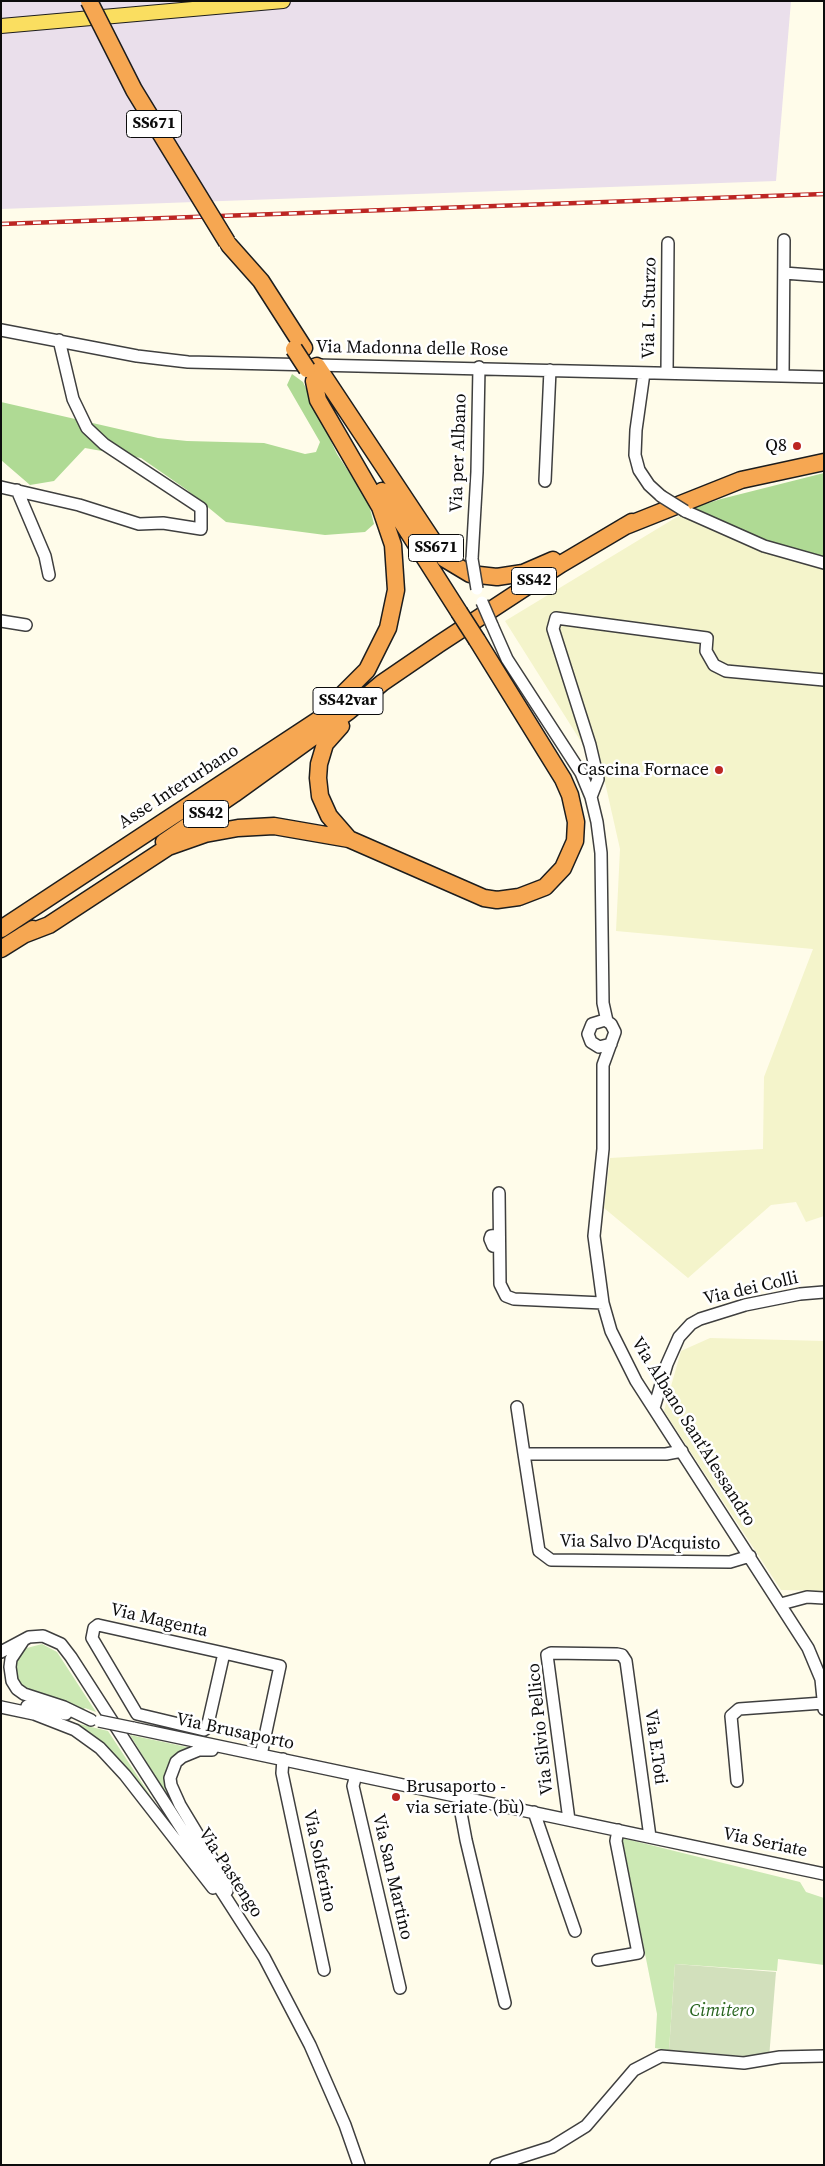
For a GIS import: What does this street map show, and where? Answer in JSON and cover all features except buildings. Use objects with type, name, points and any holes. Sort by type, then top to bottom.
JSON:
[{"type":"highway","name":"SS671","points":[[23,935],[49,924],[168,847],[205,834],[238,828],[274,826],[349,840],[471,893],[497,900],[519,898],[538,891],[551,882],[562,868],[575,841],[576,815],[563,779],[476,640],[299,348],[228,243],[134,90],[89,1]]},
{"type":"highway","name":"SS671","points":[[312,372],[436,548],[445,559],[461,570],[482,577],[523,573],[632,522]]},
{"type":"highway","points":[[312,372],[315,391],[326,416],[380,506],[394,545],[396,590],[388,628],[366,670],[344,695],[316,720]]},
{"type":"highway","name":"SS42","points":[[1,949],[234,794],[349,711],[382,683],[439,644],[568,560],[632,522],[741,480],[824,462]]},
{"type":"highway","points":[[349,840],[328,816],[320,796],[318,770],[325,744],[352,714],[432,659],[439,644]]},
{"type":"highway","name":"Asse Interurbano","points":[[1,929],[316,720],[382,683]]},
{"type":"main road","points":[[1,26],[243,3],[283,1]]},
{"type":"street","points":[[783,376],[784,240]]},
{"type":"street","name":"Via L. Sturzo","points":[[667,373],[668,243]]},
{"type":"street","points":[[784,273],[824,276]]},
{"type":"street","name":"Via Madonna delle Rose","points":[[1,330],[137,356],[188,362],[478,367],[824,377]]},
{"type":"street","points":[[1,487],[78,505],[138,524],[162,523],[201,529],[202,508],[104,444],[87,428],[73,399],[59,340]]},
{"type":"street","name":"Via per Albano","points":[[478,367],[478,472],[472,559],[477,589],[507,659],[581,773],[591,797]]},
{"type":"street","points":[[545,481],[550,370]]},
{"type":"street","points":[[644,373],[636,430],[635,455],[638,470],[649,485],[661,496],[685,511],[764,546],[824,563]]},
{"type":"street","points":[[17,490],[45,556],[49,575]]},
{"type":"street","points":[[602,1003],[588,1034],[594,1045],[602,1047],[611,1044],[615,1032],[607,1021],[602,1003],[601,853],[597,822],[591,797],[598,779],[590,745],[553,629],[556,618],[707,638],[706,651],[714,665],[726,671],[824,680]]},
{"type":"street","points":[[1,621],[26,625]]},
{"type":"street","points":[[594,1022],[607,1021]]},
{"type":"street","name":"Via Albano Sant'Alessandro","points":[[611,1044],[603,1065],[602,1150],[594,1236],[603,1303],[620,1352],[781,1604],[815,1663],[821,1679],[824,1709]]},
{"type":"street","name":"Via Albano Sant'Alessandro","points":[[594,1045],[603,1065]]},
{"type":"street","points":[[499,1193],[500,1284],[506,1296],[514,1299],[603,1303]]},
{"type":"street","name":"Via dei Colli","points":[[654,1408],[667,1364],[679,1337],[691,1324],[700,1318],[745,1305],[800,1294],[824,1292]]},
{"type":"street","name":"Via Salvo D'Acquisto","points":[[517,1407],[536,1542],[538,1551],[551,1560],[730,1562],[750,1556]]},
{"type":"street","points":[[524,1454],[666,1454],[682,1451]]},
{"type":"street","points":[[781,1604],[807,1597],[824,1598]]},
{"type":"street","name":"Via Magenta","points":[[224,1654],[208,1724],[204,1730],[137,1714],[92,1638],[92,1632],[98,1625],[103,1625],[280,1666],[256,1754]]},
{"type":"street","name":"Via Pastengo","points":[[29,1637],[43,1636],[61,1644],[264,1957],[310,2045],[345,2125],[359,2165]]},
{"type":"street","points":[[1,1652],[29,1637]]},
{"type":"street","points":[[29,1637],[20,1643],[11,1658],[10,1674],[18,1689],[24,1694],[64,1706],[95,1720]]},
{"type":"street","name":"Via Silvio Pellico","points":[[569,1820],[547,1655],[551,1652],[617,1654],[622,1655],[626,1661]]},
{"type":"street","name":"Via E.Toti","points":[[626,1661],[650,1837]]},
{"type":"street","name":"Via Brusaporto","points":[[1,1700],[698,1847]]},
{"type":"street","points":[[737,1781],[731,1716],[739,1709],[823,1703]]},
{"type":"street","points":[[1,1706],[34,1714],[75,1730],[100,1748],[125,1775],[204,1878],[234,1912]]},
{"type":"street","points":[[234,1912],[218,1868],[180,1805],[170,1778],[176,1762],[190,1752],[199,1750],[256,1754]]},
{"type":"street","name":"Via Solferino","points":[[283,1759],[282,1773],[324,1970]]},
{"type":"street","name":"Via San Martino","points":[[356,1775],[353,1786],[400,1988]]},
{"type":"street","points":[[461,1798],[461,1813],[466,1840],[505,2002]]},
{"type":"street","points":[[534,1812],[574,1932]]},
{"type":"street","points":[[598,1960],[638,1953],[616,1841],[618,1830]]},
{"type":"street","name":"Via Seriate","points":[[698,1847],[824,1874]]},
{"type":"street","points":[[496,2165],[552,2147],[586,2126],[634,2070],[661,2056],[744,2063],[780,2057],[824,2056]]},
{"type":"shaded area","points":[[1,1],[791,1],[776,181],[1,209]]},
{"type":"green space","points":[[292,374],[303,382],[337,454],[368,501],[374,524],[365,532],[325,535],[226,522],[187,490],[141,458],[85,448],[54,481],[30,485],[1,460],[1,402],[158,438],[187,441],[264,443],[305,454],[316,452],[320,442],[287,385]]},
{"type":"green space","points":[[824,473],[824,560],[781,549],[690,509],[721,499]]},
{"type":"green space","points":[[690,509],[824,560],[824,1216],[806,1222],[796,1202],[771,1205],[688,1278],[604,1208],[610,1158],[763,1149],[764,1077],[813,949],[616,931],[620,849],[604,778],[505,621]]},
{"type":"green space","points":[[710,1338],[824,1341],[824,1591],[781,1590],[664,1411],[681,1351]]},
{"type":"green space","points":[[42,1644],[57,1652],[96,1712],[85,1708],[83,1710],[23,1688],[15,1677],[15,1660],[23,1649]]},
{"type":"green space","points":[[75,1723],[108,1731],[165,1818],[74,1726]]},
{"type":"green space","points":[[130,1735],[187,1747],[190,1750],[169,1769],[192,1836]]},
{"type":"green space","points":[[622,1838],[800,1882],[806,1892],[824,1898],[824,1965],[778,1959],[777,1971],[675,1964],[669,2050],[655,2048],[657,2014]]},
{"type":"green space","name":"Cimitero","points":[[675,1964],[776,1972],[769,2058],[669,2050]]},
{"type":"railway","points":[[1,224],[824,194]]},
{"type":"place","name":"Q8","points":[[797,446]]},
{"type":"place","name":"Cascina Fornace","points":[[719,770]]},
{"type":"place","name":"Brusaporto - via seriate (bù)","points":[[396,1797]]}]
